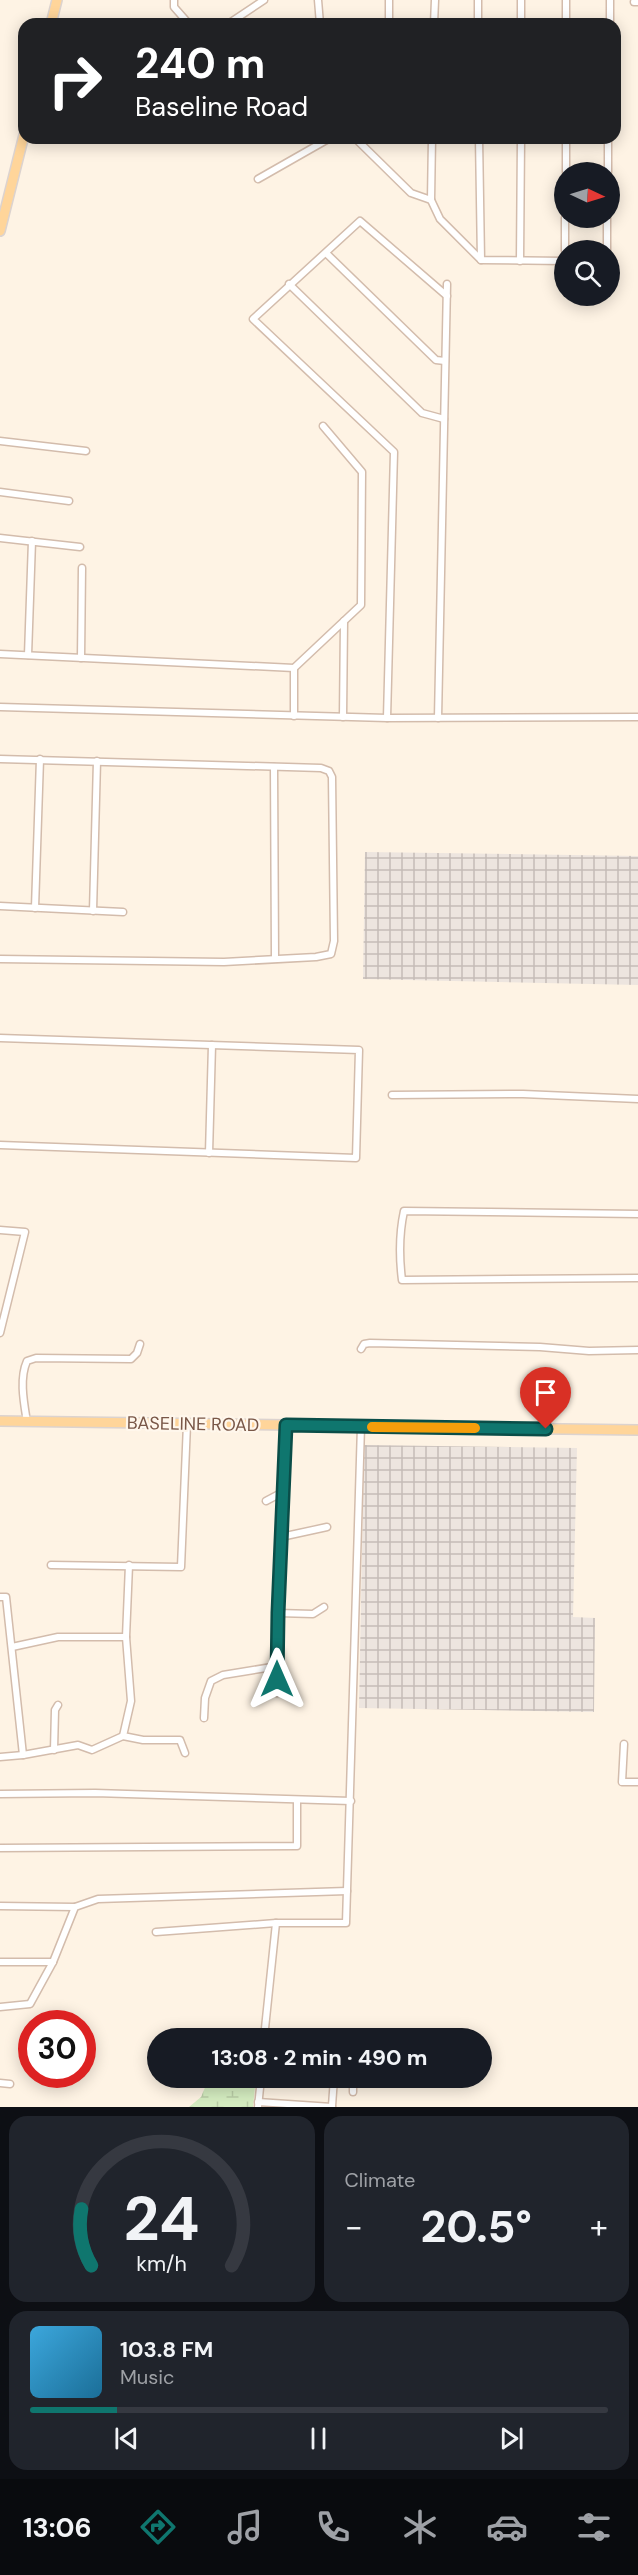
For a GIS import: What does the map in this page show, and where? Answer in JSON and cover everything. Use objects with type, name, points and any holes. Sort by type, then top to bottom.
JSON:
[{"type":"main road","points":[[52,18],[57,0]]},
{"type":"main road","points":[[0,231],[5,193],[21,144]]},
{"type":"main road","name":"BASELINE ROAD","points":[[0,1421],[638,1430]]},
{"type":"street","points":[[174,0],[174,7],[184,18]]},
{"type":"street","points":[[237,18],[264,0]]},
{"type":"street","points":[[318,0],[320,18]]},
{"type":"street","points":[[389,0],[389,18]]},
{"type":"street","points":[[434,18],[435,0]]},
{"type":"street","points":[[478,0],[478,18]]},
{"type":"street","points":[[521,0],[521,18]]},
{"type":"street","points":[[566,0],[566,18]]},
{"type":"street","points":[[609,18],[610,0]]},
{"type":"street","points":[[258,179],[319,144]]},
{"type":"street","points":[[361,144],[411,193],[431,200]]},
{"type":"street","points":[[432,144],[431,200],[440,219],[481,260],[554,261]]},
{"type":"street","points":[[479,144],[481,260]]},
{"type":"street","points":[[520,261],[521,144]]},
{"type":"street","points":[[566,144],[566,162]]},
{"type":"street","points":[[608,144],[608,162]]},
{"type":"street","points":[[387,718],[394,452],[253,319],[360,221],[447,296]]},
{"type":"street","points":[[326,253],[436,360],[445,361]]},
{"type":"street","points":[[289,284],[422,413],[444,419]]},
{"type":"street","points":[[438,718],[447,284]]},
{"type":"street","points":[[0,654],[294,668],[361,605],[362,472],[323,426]]},
{"type":"street","points":[[0,441],[86,451]]},
{"type":"street","points":[[0,492],[69,501]]},
{"type":"street","points":[[0,538],[80,547]]},
{"type":"street","points":[[28,655],[32,542]]},
{"type":"street","points":[[81,568],[81,658]]},
{"type":"street","points":[[343,717],[344,621]]},
{"type":"street","points":[[294,668],[294,716]]},
{"type":"street","points":[[0,707],[387,718],[638,717]]},
{"type":"street","points":[[0,759],[321,768],[329,771],[332,777],[334,941],[333,950],[328,956],[224,962],[0,959]]},
{"type":"street","points":[[34,908],[40,759]]},
{"type":"street","points":[[93,910],[97,761]]},
{"type":"street","points":[[274,768],[275,958]]},
{"type":"street","points":[[0,906],[123,912]]},
{"type":"street","points":[[0,1038],[359,1050],[356,1158],[0,1145]]},
{"type":"street","points":[[208,1153],[212,1045]]},
{"type":"street","points":[[392,1095],[523,1094],[638,1099]]},
{"type":"street","points":[[638,1214],[404,1211],[400,1228],[400,1261],[402,1280],[638,1278]]},
{"type":"street","points":[[0,1230],[26,1232],[0,1333]]},
{"type":"street","points":[[361,1349],[364,1344],[370,1343],[540,1347],[589,1351],[638,1350]]},
{"type":"street","points":[[27,1422],[23,1396],[23,1368],[27,1361],[36,1358],[131,1359],[141,1344]]},
{"type":"street","points":[[51,1565],[181,1567],[187,1424]]},
{"type":"street","points":[[277,1693],[286,1425]]},
{"type":"street","points":[[156,1932],[276,1923],[346,1923],[361,1426]]},
{"type":"street","points":[[266,1501],[283,1492]]},
{"type":"street","points":[[281,1537],[327,1527]]},
{"type":"street","points":[[123,1736],[131,1701],[126,1636],[129,1565]]},
{"type":"street","points":[[0,1597],[6,1597],[24,1755]]},
{"type":"street","points":[[278,1613],[313,1614],[324,1607]]},
{"type":"street","points":[[12,1647],[58,1636],[126,1636]]},
{"type":"street","points":[[204,1718],[205,1698],[211,1681],[223,1676],[278,1666]]},
{"type":"street","points":[[54,1750],[55,1710],[58,1705]]},
{"type":"street","points":[[0,1757],[78,1745],[92,1750],[123,1736],[143,1740],[180,1740],[184,1753]]},
{"type":"street","points":[[624,1744],[622,1782],[638,1782]]},
{"type":"street","points":[[0,1794],[95,1793],[351,1801]]},
{"type":"street","points":[[0,1848],[297,1845],[297,1800]]},
{"type":"street","points":[[0,1906],[75,1907],[98,1899],[347,1891]]},
{"type":"street","points":[[0,2007],[30,2004],[53,1962],[75,1907]]},
{"type":"street","points":[[265,2028],[276,1923]]},
{"type":"street","points":[[0,1962],[53,1962]]},
{"type":"street","points":[[0,2083],[10,2084]]},
{"type":"street","points":[[260,2088],[258,2105],[332,2106],[333,2088]]},
{"type":"shaded area","points":[[365,852],[638,856],[638,985],[363,979]]},
{"type":"shaded area","points":[[364,1445],[577,1448],[573,1617],[595,1618],[594,1712],[359,1708]]},
{"type":"green space","points":[[205,2088],[255,2088],[253,2107],[189,2107],[201,2097]]},
{"type":"slow traffic","points":[[372,1427],[475,1428]]},
{"type":"route","points":[[277,1679],[286,1425],[546,1429]]}]
